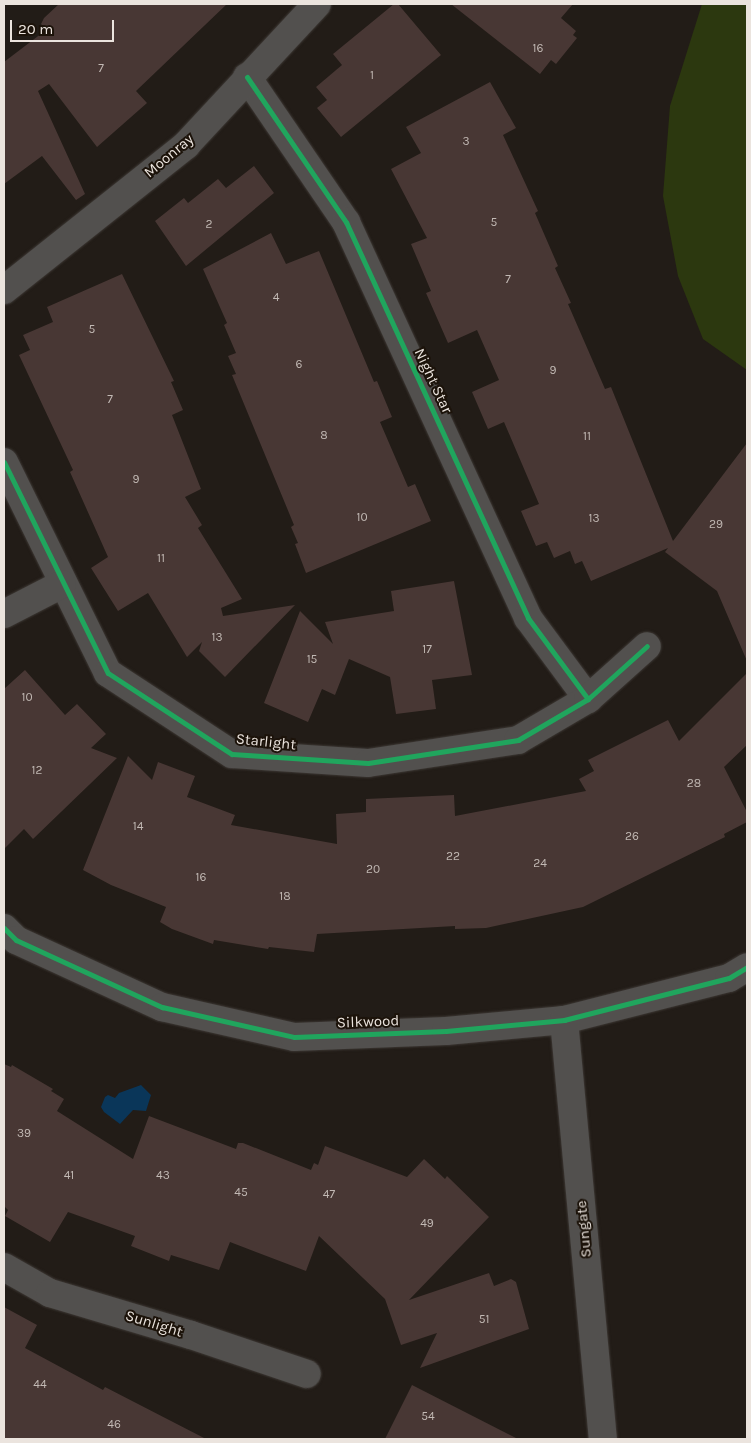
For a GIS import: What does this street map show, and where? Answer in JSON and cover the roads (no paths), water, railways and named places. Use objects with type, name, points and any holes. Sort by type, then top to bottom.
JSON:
[{"type":"street","name":"Moonray","points":[[4,290],[186,145],[247,77],[317,4]]},
{"type":"street","name":"Night Star","points":[[247,77],[346,222],[528,618],[588,699]]},
{"type":"street","name":"Starlight","points":[[4,462],[62,584],[108,673],[232,754],[368,763],[518,740],[588,699],[647,646]]},
{"type":"street","points":[[4,614],[62,584]]},
{"type":"street","name":"Silkwood","points":[[8,941],[162,1007],[294,1037],[446,1031],[564,1020],[729,978],[747,967]]},
{"type":"street","name":"Sungate","points":[[564,1020],[603,1439]]},
{"type":"street","name":"Sunlight","points":[[4,1267],[50,1293],[191,1335],[306,1374]]},
{"type":"water","points":[[141,1085],[151,1095],[146,1111],[133,1110],[120,1124],[104,1112],[101,1107],[105,1097],[108,1095],[115,1098],[119,1093]]}]
